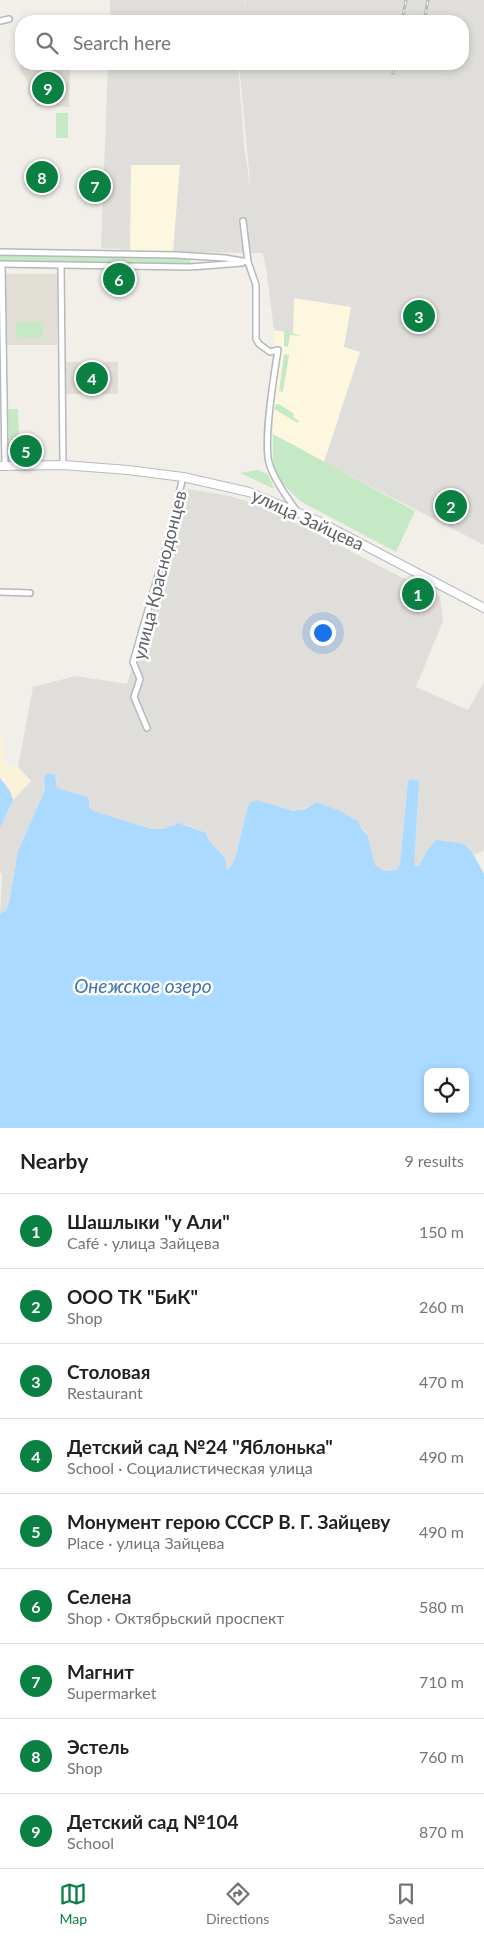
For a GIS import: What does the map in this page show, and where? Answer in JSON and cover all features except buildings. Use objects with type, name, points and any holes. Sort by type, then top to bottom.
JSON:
[{"type":"main road","name":"улица Зайцева","points":[[2,466],[63,465],[128,470],[183,477],[249,492],[296,510],[484,608]]},
{"type":"street","points":[[0,21],[9,19]]},
{"type":"street","points":[[243,221],[248,262],[256,285],[256,339],[259,344],[270,352],[278,350],[271,398],[267,452],[269,465],[296,510]]},
{"type":"street","points":[[0,252],[192,256],[225,258],[248,262]]},
{"type":"street","points":[[19,252],[21,261],[19,264]]},
{"type":"street","points":[[84,254],[87,262],[85,266]]},
{"type":"street","points":[[190,267],[194,263],[192,256]]},
{"type":"street","points":[[2,466],[1,265],[190,267],[248,262]]},
{"type":"street","points":[[61,265],[63,465]]},
{"type":"street","name":"улица Краснодонцев","points":[[147,728],[134,698],[140,679],[133,662],[167,544],[183,477]]},
{"type":"street","points":[[0,592],[30,593]]},
{"type":"shaded area","points":[[110,0],[245,0],[244,7],[246,0],[484,0],[484,545],[324,462],[360,352],[344,347],[351,307],[294,298],[293,333],[274,330],[263,253],[173,252],[180,165],[131,165],[130,250],[101,248],[108,70],[238,70],[244,146],[251,192],[240,70],[469,70],[469,15],[110,15]]},
{"type":"shaded area","points":[[20,70],[70,70],[69,107],[37,106],[28,93],[28,82]]},
{"type":"shaded area","points":[[131,165],[180,165],[173,252],[130,250]]},
{"type":"shaded area","points":[[5,274],[57,274],[57,345],[5,345]]},
{"type":"shaded area","points":[[294,298],[351,307],[344,347],[361,352],[324,462],[273,434],[274,330],[293,333]]},
{"type":"shaded area","points":[[65,362],[118,362],[118,394],[65,394]]},
{"type":"shaded area","points":[[188,489],[230,496],[262,506],[440,597],[443,621],[416,687],[468,710],[484,682],[484,850],[474,855],[464,844],[451,843],[426,852],[419,866],[414,865],[408,781],[400,864],[397,870],[384,871],[375,865],[366,831],[361,829],[354,818],[316,802],[299,811],[248,806],[235,859],[228,870],[223,854],[211,844],[208,835],[184,824],[173,825],[163,829],[151,829],[94,811],[89,807],[87,797],[57,788],[56,777],[45,777],[45,790],[18,851],[9,903],[6,910],[0,914],[2,875],[0,871],[0,828],[13,800],[31,781],[18,767],[33,687],[76,676],[127,684]]},
{"type":"green space","points":[[56,113],[68,113],[68,138],[56,138]]},
{"type":"green space","points":[[0,254],[190,258],[191,264],[0,261]]},
{"type":"green space","points":[[16,322],[43,322],[43,338],[16,337]]},
{"type":"green space","points":[[284,330],[301,336],[290,335],[288,347],[284,346]]},
{"type":"green space","points":[[284,354],[289,355],[283,392],[279,391]]},
{"type":"green space","points":[[276,404],[294,414],[293,417],[299,421],[298,423],[274,409]]},
{"type":"green space","points":[[8,409],[18,409],[19,439],[34,439],[33,456],[10,456]]},
{"type":"green space","points":[[273,434],[415,511],[396,552],[300,501],[282,483],[273,467]]},
{"type":"green space","points":[[257,470],[268,474],[274,489],[240,473]]},
{"type":"sand","points":[[0,737],[4,742],[4,762],[18,767],[31,781],[13,800],[10,791],[0,778]]},
{"type":"water","name":"Онежское озеро","points":[[48,773],[55,775],[57,788],[87,797],[89,807],[94,811],[151,829],[163,829],[179,823],[206,833],[211,843],[224,857],[228,870],[235,859],[248,806],[251,802],[257,800],[293,811],[305,809],[316,802],[340,811],[358,821],[361,829],[367,834],[375,865],[384,871],[397,870],[400,864],[408,781],[410,779],[419,781],[414,865],[419,866],[426,852],[436,840],[464,844],[472,852],[484,874],[484,1128],[0,1128],[0,914],[6,910],[9,903],[18,851],[45,790],[44,777]]},
{"type":"water","points":[[0,778],[10,791],[13,800],[0,828]]},
{"type":"railway","points":[[403,15],[406,0]]},
{"type":"railway","points":[[425,15],[428,0]]},
{"type":"place","name":"Детский сад №104","points":[[48,88]]},
{"type":"place","name":"Эстель","points":[[42,177]]},
{"type":"place","name":"Магнит","points":[[95,186]]},
{"type":"place","name":"Селена","points":[[119,279]]},
{"type":"place","name":"Столовая","points":[[419,316]]},
{"type":"place","name":"Детский сад №24 \"Яблонька\"","points":[[92,378]]},
{"type":"place","name":"Монумент герою СССР В. Г. Зайцеву","points":[[26,451]]},
{"type":"place","name":"ООО ТК \"БиК\"","points":[[451,506]]},
{"type":"place","name":"Шашлыки \"у Али\"","points":[[418,594]]}]
